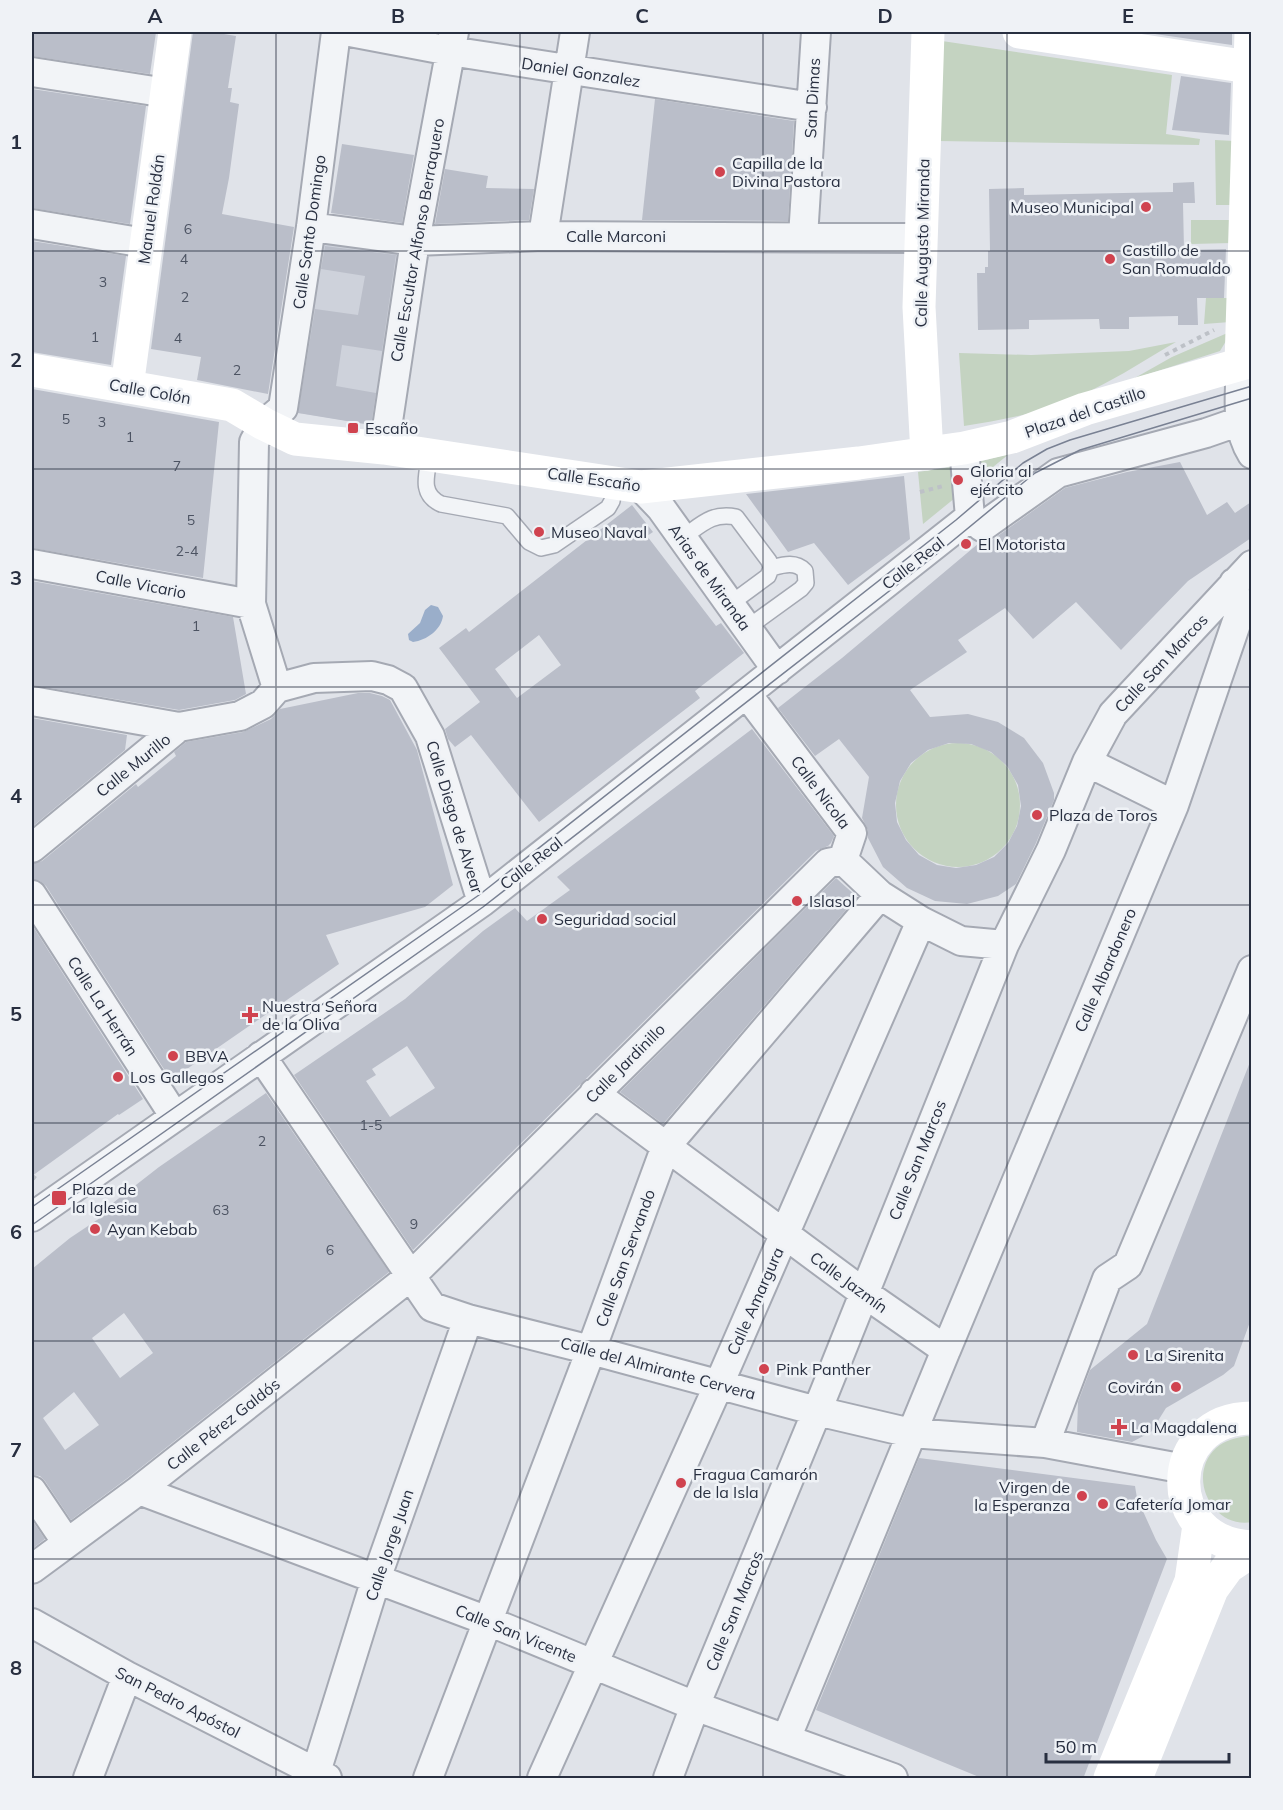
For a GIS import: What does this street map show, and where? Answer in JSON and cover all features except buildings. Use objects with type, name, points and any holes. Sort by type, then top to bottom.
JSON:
[{"type":"street","name":"Manuel Roldán","points":[[127,387],[175,32]]},
{"type":"street","name":"Calle Santo Domingo","points":[[260,422],[283,408],[311,227],[336,32]]},
{"type":"street","name":"Daniel Gonzalez","points":[[350,32],[452,41],[569,70],[812,107]]},
{"type":"street","points":[[543,236],[575,32]]},
{"type":"street","name":"San Dimas","points":[[803,237],[816,32]]},
{"type":"street","name":"Calle Augusto Miranda","points":[[927,454],[919,307],[928,32]]},
{"type":"street","points":[[1019,32],[1099,37],[1249,67]]},
{"type":"street","points":[[1251,32],[1245,419],[1245,443],[1251,454]]},
{"type":"street","name":"Calle Escultor Alfonso Berraquero","points":[[384,448],[414,241],[452,41]]},
{"type":"street","points":[[32,72],[167,93]]},
{"type":"street","points":[[32,224],[146,243]]},
{"type":"street","name":"Calle Marconi","points":[[311,227],[414,241],[543,236],[921,238]]},
{"type":"street","name":"Plaza del Castillo","points":[[927,454],[1012,437],[1247,346]]},
{"type":"street","name":"Calle Colón","points":[[32,370],[232,405],[260,422]]},
{"type":"street","points":[[964,448],[962,523],[982,527],[1058,473],[1206,433],[1245,419]]},
{"type":"street","points":[[260,422],[254,442],[251,604],[277,688]]},
{"type":"street","name":"Calle Escaño","points":[[260,422],[295,439],[384,448],[628,485],[859,463],[927,454]]},
{"type":"street","name":"Arias de Miranda","points":[[628,485],[660,508],[777,670]]},
{"type":"street","name":"Calle Real","points":[[32,1217],[482,902],[962,523]]},
{"type":"street","name":"Calle Vicario","points":[[32,564],[251,604]]},
{"type":"street","name":"Calle San Marcos","points":[[668,1779],[695,1706],[817,1411],[1004,945],[1051,850],[1087,762],[1113,714],[1243,574]]},
{"type":"street","name":"Calle Albardonero","points":[[946,1350],[1174,805],[1238,618],[1243,574]]},
{"type":"street","name":"Calle Diego de Alvear","points":[[277,688],[314,678],[372,676],[388,680],[403,688],[430,736],[482,902]]},
{"type":"street","name":"Calle Murillo","points":[[32,848],[179,727],[240,716],[263,704],[277,688]]},
{"type":"street","name":"Calle Nicola","points":[[747,694],[852,833],[843,860]]},
{"type":"street","points":[[32,701],[179,727]]},
{"type":"street","points":[[1087,762],[1174,805]]},
{"type":"street","points":[[843,860],[880,896],[921,921],[961,941],[1004,945]]},
{"type":"street","name":"Calle Jardinillo","points":[[412,1275],[828,863],[843,860]]},
{"type":"street","name":"Calle La Herrán","points":[[32,895],[176,1116]]},
{"type":"street","name":"Calle San Servando","points":[[428,1779],[666,1146],[880,896]]},
{"type":"street","name":"Calle Amargura","points":[[542,1779],[719,1384],[921,921]]},
{"type":"street","points":[[1045,1443],[1107,1279],[1128,1265],[1251,970]]},
{"type":"street","name":"Calle del Almirante Cervera","points":[[261,1056],[432,1307],[468,1319],[817,1411],[911,1433],[1045,1443],[1185,1468]]},
{"type":"street","name":"Calle Jazmín","points":[[594,1093],[784,1235],[946,1350]]},
{"type":"street","name":"Calle Pérez Galdós","points":[[32,1569],[139,1490],[412,1275]]},
{"type":"street","name":"Calle Jorge Juan","points":[[321,1775],[376,1579],[468,1319]]},
{"type":"street","points":[[786,1739],[946,1350]]},
{"type":"street","points":[[1248,1412],[1221,1424],[1204,1435],[1192,1450],[1185,1468],[1184,1488],[1188,1507],[1199,1525],[1215,1538],[1234,1546],[1251,1549]]},
{"type":"street","name":"Calle San Vicente","points":[[139,1490],[488,1621],[695,1706],[893,1779]]},
{"type":"street","points":[[32,1491],[67,1543]]},
{"type":"street","points":[[1110,1779],[1191,1581],[1199,1525]]},
{"type":"street","points":[[1136,1779],[1212,1589],[1228,1567],[1251,1549]]},
{"type":"street","name":"San Pedro Apóstol","points":[[32,1623],[127,1676],[321,1775]]},
{"type":"street","points":[[88,1779],[127,1676]]},
{"type":"lane","points":[[430,455],[425,482],[429,496],[434,501],[507,516],[529,542],[541,548],[554,545],[608,508],[628,485]]},
{"type":"lane","points":[[682,538],[708,519],[727,515],[736,517],[769,561],[771,568],[768,576],[730,604]]},
{"type":"lane","points":[[747,628],[806,583],[805,571],[799,565],[791,564],[771,568]]},
{"type":"path","points":[[920,492],[949,485]]},
{"type":"shaded area","points":[[322,235],[408,250],[379,426],[293,412]]},
{"type":"green space","points":[[942,41],[1172,75],[1166,134],[1200,139],[1199,145],[938,141]]},
{"type":"green space","points":[[1215,140],[1234,141],[1233,205],[1216,205]]},
{"type":"green space","points":[[1191,220],[1232,220],[1232,243],[1191,244]]},
{"type":"green space","points":[[1206,298],[1232,298],[1230,322],[1204,324]]},
{"type":"green space","points":[[1232,331],[1220,351],[1133,379],[1172,357]]},
{"type":"green space","points":[[1176,342],[1103,385],[1061,404],[1013,417],[964,426],[959,353],[1031,355],[1129,351]]},
{"type":"green space","points":[[1009,454],[923,524],[918,472],[970,464]]},
{"type":"green space","points":[[958,743],[982,747],[1002,761],[1016,781],[1020,805],[1016,829],[1002,849],[982,863],[958,867],[934,863],[914,849],[900,829],[896,805],[900,781],[914,761],[934,747]]},
{"type":"green space","points":[[1247,1436],[1251,1437],[1252,1522],[1238,1522],[1225,1517],[1215,1509],[1204,1486],[1203,1472],[1207,1460],[1219,1445]]},
{"type":"water","points":[[431,605],[438,607],[443,616],[439,626],[423,639],[413,642],[409,640],[408,634],[420,623],[425,610]]},
{"type":"tram line","points":[[32,1207],[479,895],[956,520],[1023,463],[1047,449],[1070,440],[1252,386]]},
{"type":"tram line","points":[[32,1225],[483,907],[933,557],[1035,473],[1080,450],[1252,398]]},
{"type":"place","name":"Capilla de la Divina Pastora","points":[[720,172]]},
{"type":"place","name":"Museo Municipal","points":[[1146,207]]},
{"type":"place","name":"Castillo de San Romualdo","points":[[1110,259]]},
{"type":"place","name":"Escaño","points":[[353,428]]},
{"type":"place","name":"Gloria al ejército","points":[[958,480]]},
{"type":"place","name":"Museo Naval","points":[[539,532]]},
{"type":"place","name":"El Motorista","points":[[966,544]]},
{"type":"place","name":"Plaza de Toros","points":[[1037,815]]},
{"type":"place","name":"Islasol","points":[[797,901]]},
{"type":"place","name":"Seguridad social","points":[[542,919]]},
{"type":"place","name":"Nuestra Señora de la Oliva","points":[[250,1015]]},
{"type":"place","name":"BBVA","points":[[173,1056]]},
{"type":"place","name":"Los Gallegos","points":[[118,1077]]},
{"type":"place","name":"Plaza de la Iglesia","points":[[59,1198]]},
{"type":"place","name":"Ayan Kebab","points":[[95,1229]]},
{"type":"place","name":"La Sirenita","points":[[1133,1355]]},
{"type":"place","name":"Pink Panther","points":[[764,1369]]},
{"type":"place","name":"Covirán","points":[[1176,1387]]},
{"type":"place","name":"La Magdalena","points":[[1119,1427]]},
{"type":"place","name":"Fragua Camarón de la Isla","points":[[681,1483]]},
{"type":"place","name":"Virgen de la Esperanza","points":[[1082,1496]]},
{"type":"place","name":"Cafetería Jomar","points":[[1103,1504]]}]
